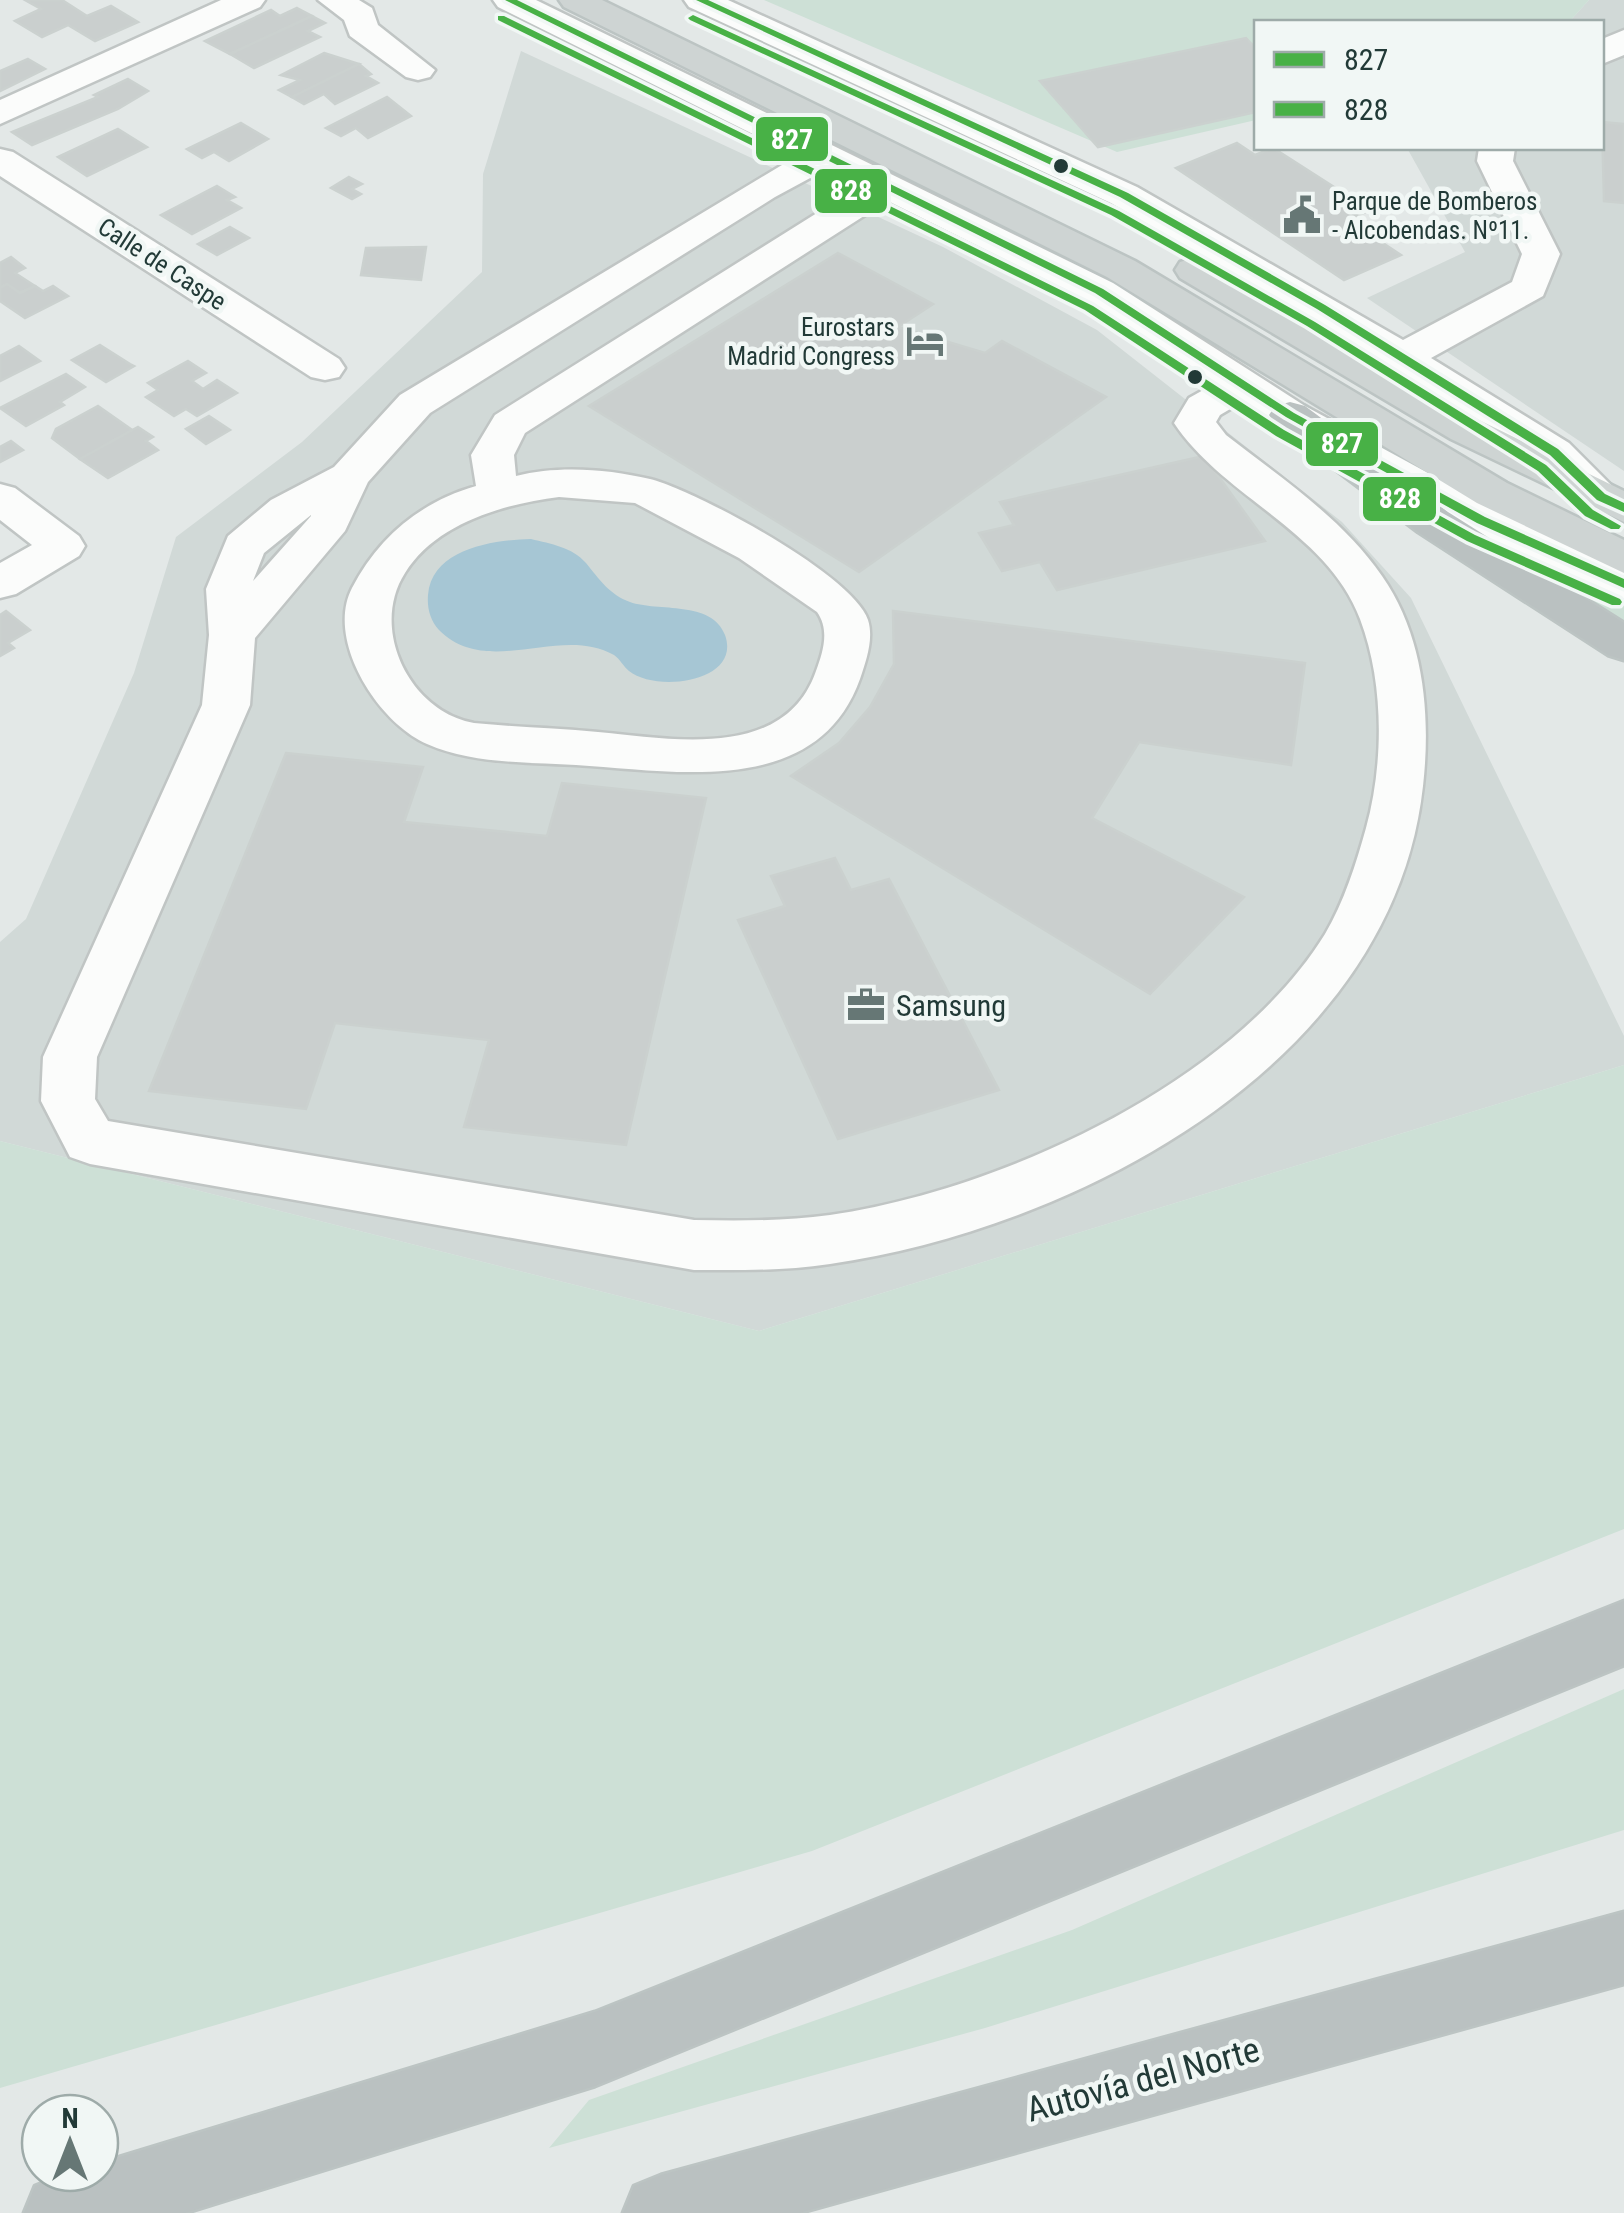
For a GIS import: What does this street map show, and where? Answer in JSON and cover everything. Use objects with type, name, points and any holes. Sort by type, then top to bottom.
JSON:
[{"type":"highway","points":[[1290,415],[1432,522],[1624,644]]},
{"type":"highway","points":[[62,2213],[594,2048],[1624,1633]]},
{"type":"highway","name":"Autovía del Norte","points":[[661,2213],[1624,1948]]},
{"type":"main road","points":[[576,0],[1121,269],[1492,494],[1624,558]]},
{"type":"main road","points":[[636,0],[1154,247],[1466,430],[1613,503]]},
{"type":"street","points":[[0,113],[182,15],[248,0]]},
{"type":"street","points":[[335,0],[360,15],[362,28],[418,70]]},
{"type":"street","points":[[510,0],[826,155],[864,186],[1098,291],[1290,415],[1481,520],[1624,584]]},
{"type":"street","points":[[701,0],[1124,194],[1402,357],[1554,452],[1613,503]]},
{"type":"street","points":[[1402,357],[1528,288],[1542,254],[1495,161],[1498,150]]},
{"type":"street","points":[[826,155],[762,189],[415,404],[349,478],[330,521],[232,636],[226,705],[70,1057],[68,1101],[90,1141],[694,1245],[778,1245],[886,1227],[1011,1191],[1100,1150],[1194,1096],[1268,1035],[1332,964],[1369,892],[1391,834],[1401,775],[1398,710],[1381,614],[1344,558],[1211,444],[1194,423],[1204,406],[1242,385]]},
{"type":"street","name":"Calle de Caspe","points":[[0,160],[325,368]]},
{"type":"street","points":[[415,404],[464,400],[526,375],[802,210],[864,186]]},
{"type":"street","points":[[499,491],[490,465],[500,437],[510,424],[864,186]]},
{"type":"street","points":[[762,189],[802,210]]},
{"type":"street","points":[[668,246],[708,267]]},
{"type":"street","points":[[590,483],[647,492],[820,588],[844,617],[848,634],[823,714],[801,733],[740,753],[694,759],[448,736],[424,721],[394,693],[372,654],[368,609],[373,587],[395,554],[413,536],[456,507],[499,491],[530,484],[590,483]]},
{"type":"street","points":[[0,498],[64,546],[0,582]]},
{"type":"shaded area","points":[[1589,0],[1624,0],[1624,471],[1367,298],[1465,252],[1408,150],[1604,150],[1604,20],[1571,20]]},
{"type":"shaded area","points":[[521,51],[943,247],[1097,330],[1342,522],[1411,598],[1624,1036],[1624,1065],[759,1331],[0,1141],[0,942],[26,919],[134,673],[176,537],[302,442],[482,272],[483,174]]},
{"type":"green space","points":[[764,0],[1589,0],[1571,20],[1254,20],[1254,120],[1117,152]]},
{"type":"green space","points":[[1540,557],[1624,594],[1624,626],[1552,578]]},
{"type":"green space","points":[[1624,1065],[1624,1529],[812,1851],[0,2088],[0,1141],[759,1331]]},
{"type":"green space","points":[[1624,1689],[1624,1830],[985,2028],[549,2148],[589,2100],[1072,1930]]},
{"type":"water","points":[[531,539],[574,553],[623,599],[709,616],[725,635],[727,651],[721,664],[694,679],[658,681],[642,678],[614,655],[593,647],[479,650],[458,644],[439,630],[431,618],[428,595],[432,579],[441,567],[453,557],[484,545]]},
{"type":"building","points":[[25,0],[62,0],[87,16],[111,6],[138,22],[95,41],[68,25],[42,37],[15,21],[41,9]]},
{"type":"building","points":[[297,8],[312,16],[230,54],[205,41],[271,10],[280,16]]},
{"type":"building","points":[[312,16],[325,23],[308,31],[320,37],[254,68],[230,54]]},
{"type":"building","points":[[1246,38],[1254,47],[1254,112],[1098,147],[1040,81]]},
{"type":"building","points":[[324,53],[359,64],[292,97],[279,90],[300,80],[281,75]]},
{"type":"building","points":[[28,59],[45,69],[0,91],[0,71]]},
{"type":"building","points":[[359,64],[371,74],[366,76],[378,83],[335,104],[324,94],[304,104],[292,97]]},
{"type":"building","points":[[128,79],[148,91],[118,109],[32,145],[12,132],[98,97],[94,95]]},
{"type":"building","points":[[387,97],[411,116],[368,138],[356,128],[341,136],[326,128]]},
{"type":"building","points":[[1604,122],[1624,124],[1624,203],[1604,201]]},
{"type":"building","points":[[241,123],[268,139],[229,161],[214,152],[202,158],[187,149]]},
{"type":"building","points":[[118,129],[147,147],[87,176],[58,157]]},
{"type":"building","name":"Parque de Bomberos - Alcobendas. Nº11.","points":[[1237,143],[1255,155],[1276,150],[1370,210],[1348,220],[1401,255],[1344,280],[1176,168]]},
{"type":"building","points":[[349,177],[362,184],[352,189],[361,194],[352,199],[331,188]]},
{"type":"building","points":[[217,186],[235,197],[227,200],[241,208],[192,234],[161,215]]},
{"type":"building","points":[[230,227],[249,238],[217,255],[198,244]]},
{"type":"building","points":[[426,247],[421,280],[361,275],[366,248]]},
{"type":"building","points":[[838,253],[933,304],[898,327],[985,353],[1002,341],[1106,397],[859,572],[589,406]]},
{"type":"building","points":[[11,257],[25,268],[15,273],[35,286],[20,293],[7,284],[0,288],[0,263]]},
{"type":"building","points":[[7,284],[20,293],[35,286],[43,291],[53,286],[68,296],[25,318],[0,301],[0,288]]},
{"type":"building","points":[[100,345],[134,366],[106,382],[72,360]]},
{"type":"building","points":[[19,346],[40,361],[0,381],[0,356]]},
{"type":"building","points":[[188,361],[206,373],[192,381],[203,389],[217,380],[237,393],[197,416],[186,409],[174,416],[146,397],[158,390],[148,383]]},
{"type":"building","points":[[66,374],[85,387],[60,402],[64,405],[26,426],[0,408]]},
{"type":"building","points":[[98,406],[132,430],[80,459],[52,438],[56,429]]},
{"type":"building","points":[[209,416],[230,430],[206,444],[186,429]]},
{"type":"building","points":[[138,427],[153,437],[146,441],[158,450],[108,478],[80,459]]},
{"type":"building","points":[[11,441],[23,450],[0,462],[0,447]]},
{"type":"building","points":[[1204,456],[1265,541],[1057,590],[1040,562],[1002,571],[979,533],[1014,525],[1000,502]]},
{"type":"building","points":[[6,611],[30,630],[8,643],[14,648],[0,656],[0,615]]},
{"type":"building","points":[[893,611],[1305,663],[1291,765],[1139,742],[1092,818],[1244,897],[1150,994],[791,776],[839,743],[870,707],[894,664]]},
{"type":"building","points":[[286,753],[423,767],[404,822],[547,836],[562,783],[706,798],[626,1145],[464,1127],[489,1040],[335,1023],[306,1109],[149,1091]]},
{"type":"building","name":"Samsung","points":[[835,858],[851,890],[889,879],[999,1090],[838,1139],[738,920],[785,906],[771,876]]},
{"type":"transit line","name":"827","points":[[510,0],[1099,291],[1290,415],[1481,520],[1624,584]]},
{"type":"transit line","name":"827","points":[[701,0],[1124,195],[1321,307],[1554,452],[1601,497],[1624,508]]},
{"type":"transit line","name":"828","points":[[501,18],[1089,308],[1280,433],[1471,538],[1616,602]]},
{"type":"transit line","name":"828","points":[[693,18],[1115,213],[1311,324],[1542,468],[1589,513],[1615,526]]},
{"type":"place","name":"Parque de Bomberos - Alcobendas. Nº11.","points":[[1302,215]]},
{"type":"place","name":"Eurostars Madrid Congress","points":[[925,341]]},
{"type":"place","name":"Samsung","points":[[866,1005]]}]
